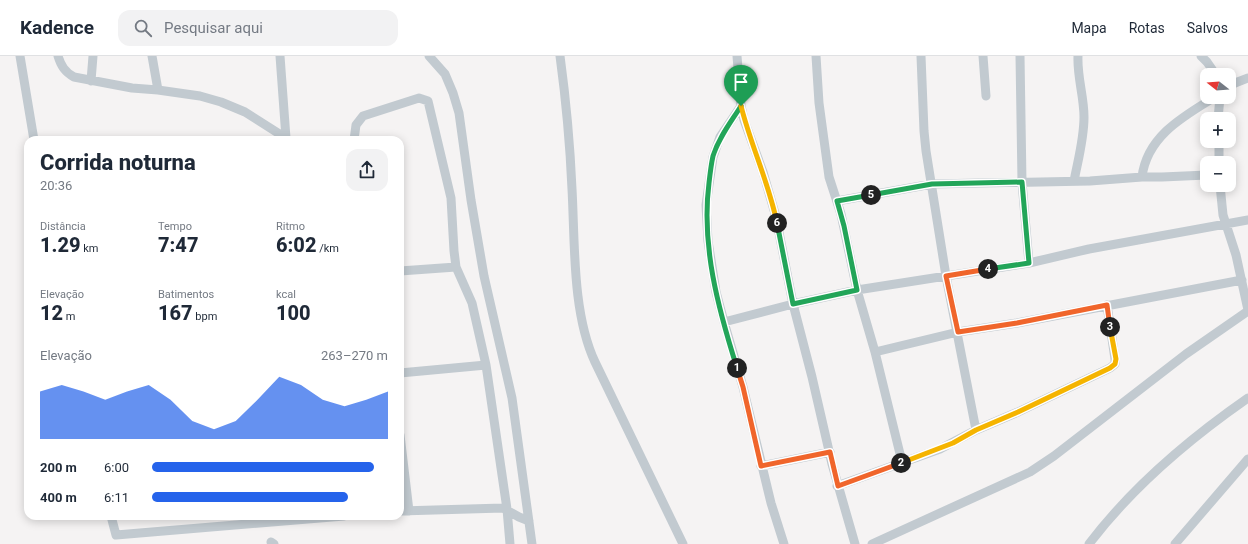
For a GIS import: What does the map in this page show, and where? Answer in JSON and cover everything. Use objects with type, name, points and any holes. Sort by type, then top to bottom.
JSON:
[{"type":"street","points":[[20,56],[33,136]]},
{"type":"street","points":[[58,56],[66,72],[74,77],[132,88],[200,96],[232,106],[245,112],[282,136]]},
{"type":"street","points":[[91,81],[93,56]]},
{"type":"street","points":[[152,56],[158,90]]},
{"type":"street","points":[[280,56],[287,136]]},
{"type":"street","points":[[429,56],[445,74],[459,113],[471,200],[484,276],[512,398],[532,544]]},
{"type":"street","points":[[560,56],[565,91],[568,131],[575,259],[580,312],[586,336],[592,356],[683,544]]},
{"type":"street","points":[[737,56],[741,106],[776,217],[793,304],[838,486],[855,544]]},
{"type":"street","points":[[816,56],[819,103],[831,187],[837,201],[844,226],[857,290],[875,352],[902,462]]},
{"type":"street","points":[[920,56],[924,131],[946,276],[976,430]]},
{"type":"street","points":[[983,56],[986,96]]},
{"type":"street","points":[[1020,56],[1022,182],[1029,263]]},
{"type":"street","points":[[1074,181],[1084,129],[1083,106],[1078,74],[1078,56]]},
{"type":"street","points":[[1201,56],[1211,68]]},
{"type":"street","points":[[1236,84],[1248,78]]},
{"type":"street","points":[[355,136],[356,125],[363,116],[369,113],[419,98],[428,101],[451,198],[456,267],[472,303],[486,365],[507,509],[510,544]]},
{"type":"street","points":[[1142,177],[1143,170],[1155,143],[1168,128],[1204,104]]},
{"type":"street","points":[[741,106],[720,137],[710,168],[706,204],[708,241],[716,292],[743,387],[761,466],[784,544]]},
{"type":"street","points":[[837,201],[932,184],[1074,181],[1200,174]]},
{"type":"street","points":[[872,544],[1030,472],[1060,451],[1186,354],[1248,310],[1242,280],[1223,214],[1221,192]]},
{"type":"street","points":[[724,322],[793,304],[857,290],[1029,263],[1096,248],[1248,220]]},
{"type":"street","points":[[404,271],[456,267]]},
{"type":"street","points":[[875,352],[958,332],[1017,323],[1242,280]]},
{"type":"street","points":[[838,486],[953,443],[976,430],[1018,412],[1110,368],[1115,364],[1116,359],[1107,305]]},
{"type":"street","points":[[404,373],[486,365]]},
{"type":"street","points":[[1089,544],[1143,482],[1188,442],[1248,398]]},
{"type":"street","points":[[761,466],[830,452]]},
{"type":"street","points":[[1174,544],[1248,458]]},
{"type":"street","points":[[404,511],[496,508],[507,509],[519,517],[529,520]]},
{"type":"street","points":[[112,520],[116,540],[306,520]]},
{"type":"route","points":[[741,106],[744,120],[763,172],[776,217],[793,304],[857,290],[844,226],[837,201],[932,184],[1022,182],[1029,263],[946,276],[958,332],[1017,323],[1107,305],[1116,359],[1115,364],[1110,368],[1018,412],[976,430],[953,443],[838,486],[830,452],[761,466],[743,387],[716,292],[706,223],[706,204],[710,168],[713,157],[720,137],[741,106]]}]
